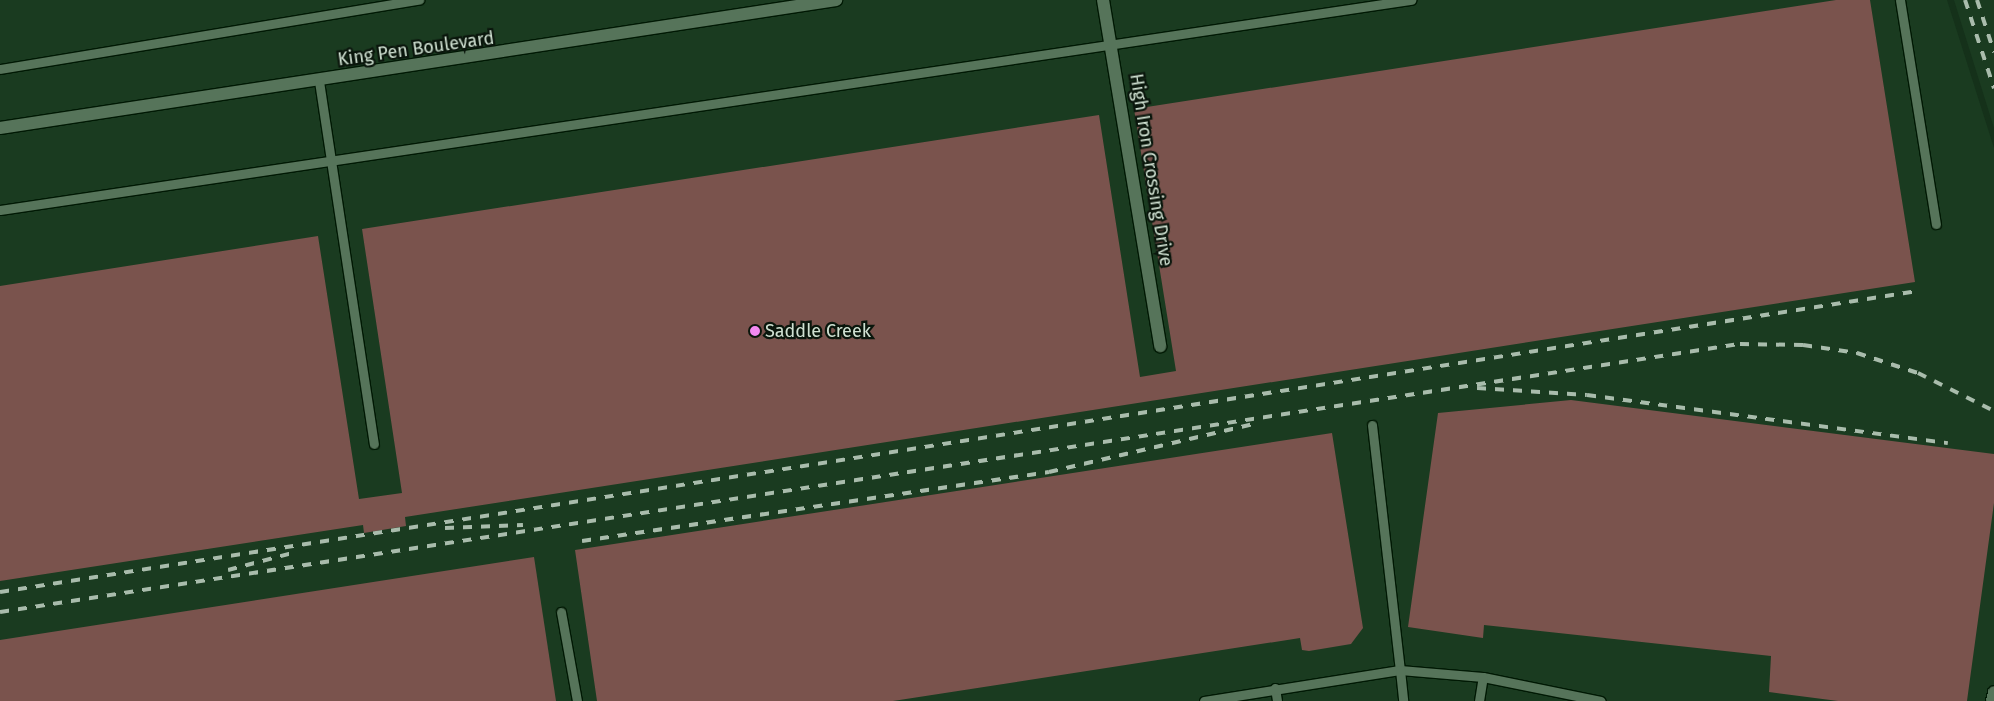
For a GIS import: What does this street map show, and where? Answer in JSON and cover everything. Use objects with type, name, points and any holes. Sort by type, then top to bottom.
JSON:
[{"type":"street","name":"King Pen Boulevard","points":[[0,128],[319,81],[836,0]]},
{"type":"street","name":"High Iron Crossing Drive","points":[[1103,0],[1112,42],[1160,346]]},
{"type":"street","points":[[1992,701],[1994,692]]},
{"type":"lane","points":[[0,69],[418,0]]},
{"type":"lane","points":[[0,210],[1112,42],[1411,0]]},
{"type":"lane","points":[[1900,0],[1936,224]]},
{"type":"lane","points":[[319,81],[374,444]]},
{"type":"lane","points":[[1372,425],[1403,701]]},
{"type":"lane","points":[[561,612],[577,701]]},
{"type":"lane","points":[[1204,701],[1275,688],[1400,670],[1483,676],[1601,701]]},
{"type":"lane","points":[[1479,701],[1483,676]]},
{"type":"lane","points":[[1275,688],[1277,701]]},
{"type":"shaded area","points":[[0,0],[1947,0],[1994,148],[1994,701],[0,701]]},
{"type":"shaded area","points":[[1954,0],[1994,0],[1994,128]]},
{"type":"building","points":[[1836,0],[1870,0],[1915,282],[405,517],[406,526],[364,533],[363,525],[0,581],[0,286],[318,236],[359,499],[402,493],[362,229],[1099,115],[1140,377],[1176,371],[1134,109]]},
{"type":"building","points":[[1571,400],[1994,454],[1994,503],[1967,701],[1838,701],[1769,692],[1771,656],[1484,625],[1483,638],[1408,627],[1438,413]]},
{"type":"building","points":[[1332,433],[1363,628],[1351,644],[1309,651],[1302,650],[1300,638],[893,701],[597,701],[575,550]]},
{"type":"building","points":[[534,557],[556,701],[0,701],[0,640]]},
{"type":"railway","points":[[1965,0],[1994,88]]},
{"type":"railway","points":[[1977,0],[1994,52]]},
{"type":"railway","points":[[0,592],[1918,291]]},
{"type":"railway","points":[[0,612],[1740,344],[1803,345],[1857,353],[1918,373],[1994,411]]},
{"type":"railway","points":[[1477,388],[1587,395],[1948,443]]},
{"type":"railway","points":[[582,541],[1049,472],[1253,424]]},
{"type":"railway","points":[[445,528],[523,525]]},
{"type":"railway","points":[[228,570],[296,552]]},
{"type":"place","name":"Saddle Creek","points":[[755,331]]}]
